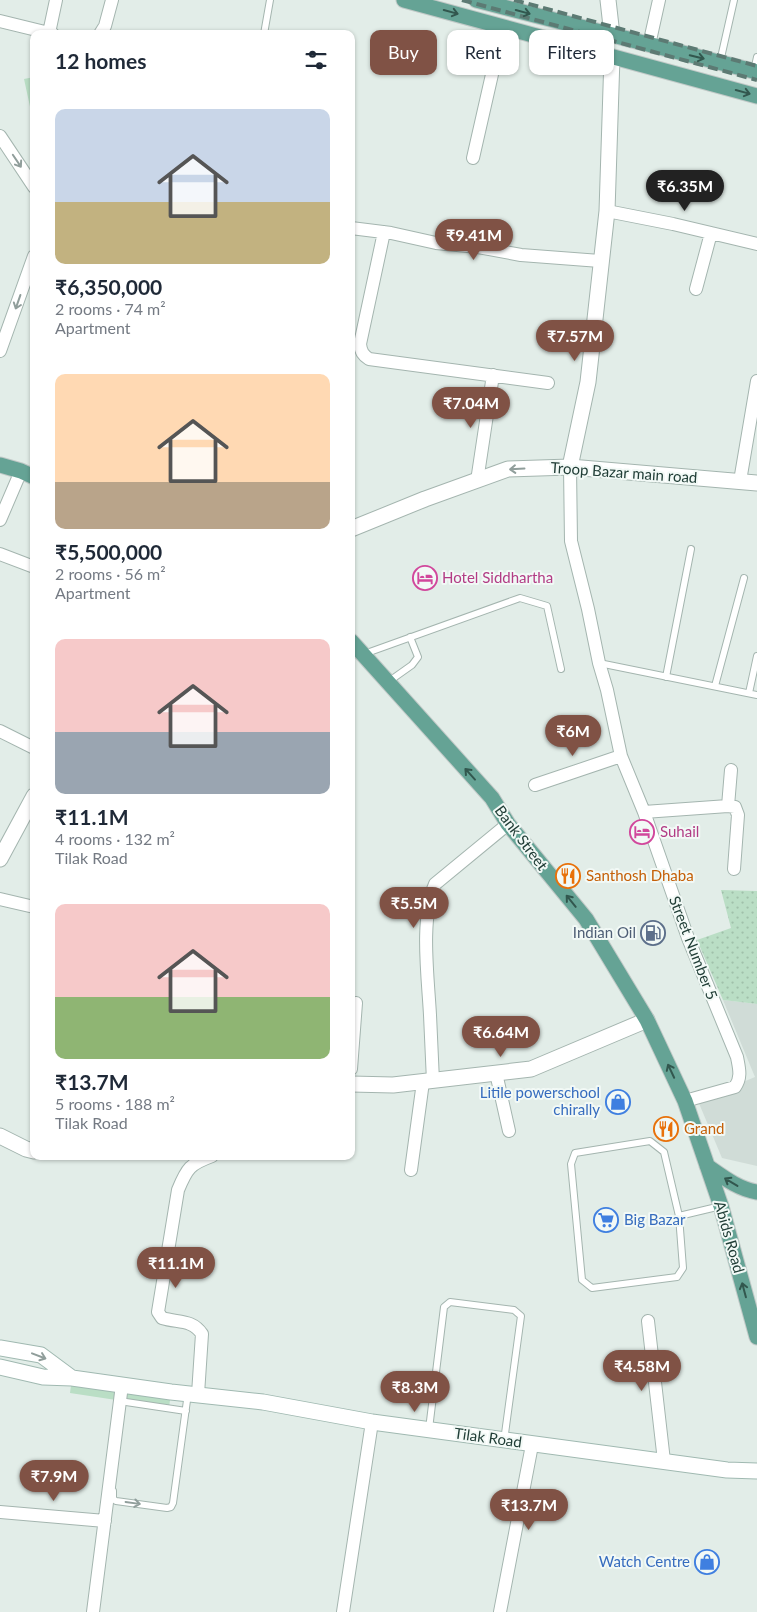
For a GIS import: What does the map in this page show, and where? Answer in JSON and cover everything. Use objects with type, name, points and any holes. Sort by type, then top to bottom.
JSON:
[{"type":"main road","points":[[404,0],[529,33]]},
{"type":"main road","points":[[476,0],[593,30]]},
{"type":"main road","points":[[614,36],[720,63],[756,67]]},
{"type":"main road","points":[[614,58],[757,96]]},
{"type":"main road","points":[[0,465],[27,474]]},
{"type":"main road","name":"Bank Street","points":[[355,645],[492,798],[508,824],[586,920],[647,1020],[685,1101],[707,1166]]},
{"type":"main road","points":[[707,1166],[745,1190],[757,1192]]},
{"type":"main road","name":"Abids Road","points":[[707,1166],[721,1206],[757,1337]]},
{"type":"street","points":[[51,30],[56,0]]},
{"type":"street","points":[[102,30],[112,0]]},
{"type":"street","points":[[608,0],[611,30]]},
{"type":"street","points":[[649,45],[659,0]]},
{"type":"street","points":[[0,21],[38,30]]},
{"type":"street","points":[[474,158],[503,26]]},
{"type":"street","points":[[570,467],[588,382],[606,211],[611,75]]},
{"type":"street","points":[[0,136],[30,180]]},
{"type":"street","points":[[606,211],[673,224],[757,244]]},
{"type":"street","points":[[355,228],[384,232],[436,243],[478,247],[521,255],[600,261]]},
{"type":"street","points":[[384,232],[360,344],[364,355],[369,359],[548,383]]},
{"type":"street","points":[[696,289],[711,233]]},
{"type":"street","points":[[0,351],[30,267]]},
{"type":"street","points":[[477,481],[493,375]]},
{"type":"street","points":[[740,481],[757,381]]},
{"type":"street","name":"Troop Bazar main road","points":[[355,527],[425,499],[508,470],[570,467],[757,483]]},
{"type":"street","name":"Street Number 5","points":[[570,467],[571,541],[621,756],[644,812],[685,929],[737,1057],[740,1072],[739,1081],[735,1087],[685,1101]]},
{"type":"street","points":[[0,520],[27,474]]},
{"type":"street","points":[[0,554],[30,565]]},
{"type":"street","points":[[0,732],[30,746]]},
{"type":"street","points":[[535,785],[621,756]]},
{"type":"street","points":[[728,806],[731,770]]},
{"type":"street","points":[[0,859],[30,803]]},
{"type":"street","points":[[644,812],[728,806],[735,808],[738,815],[734,869]]},
{"type":"street","points":[[411,1170],[428,1081],[428,911],[431,893],[435,884],[508,824]]},
{"type":"street","points":[[0,899],[30,906]]},
{"type":"street","points":[[355,1017],[356,1004]]},
{"type":"street","points":[[355,1084],[393,1085],[531,1069],[647,1020]]},
{"type":"street","points":[[496,1073],[509,1131]]},
{"type":"street","points":[[0,1136],[26,1150],[30,1150]]},
{"type":"street","points":[[193,1394],[202,1334],[191,1323],[162,1318],[158,1312],[178,1190],[184,1175],[194,1163],[202,1160]]},
{"type":"street","points":[[648,1321],[664,1461]]},
{"type":"street","points":[[0,1348],[41,1355],[72,1378]]},
{"type":"street","name":"Tilak Road","points":[[0,1367],[43,1377],[72,1378],[263,1402],[372,1422],[532,1445],[727,1470],[757,1470]]},
{"type":"street","points":[[94,1612],[125,1386]]},
{"type":"street","points":[[342,1612],[372,1422]]},
{"type":"street","points":[[500,1612],[532,1445]]},
{"type":"street","points":[[0,1512],[105,1521]]},
{"type":"lane","points":[[265,30],[270,0]]},
{"type":"lane","points":[[720,63],[734,0]]},
{"type":"lane","points":[[666,677],[691,550]]},
{"type":"lane","points":[[715,686],[744,578]]},
{"type":"lane","points":[[363,654],[520,598],[547,606],[561,669]]},
{"type":"lane","points":[[388,682],[412,665],[418,657],[410,637]]},
{"type":"lane","points":[[749,693],[757,656]]},
{"type":"lane","points":[[599,663],[757,694]]},
{"type":"lane","points":[[650,1141],[664,1152],[679,1216],[683,1268],[678,1276],[592,1288],[582,1280],[571,1164],[575,1153],[650,1141]]},
{"type":"lane","points":[[679,1216],[721,1206]]},
{"type":"lane","points":[[429,1430],[444,1307],[450,1302],[514,1310],[521,1316],[504,1441]]},
{"type":"lane","points":[[125,1386],[126,1402],[113,1499],[167,1508],[171,1507],[173,1503],[186,1411],[193,1394]]},
{"type":"lane","points":[[126,1402],[186,1411]]},
{"type":"shaded area","points":[[723,1000],[757,1004],[757,1166],[722,1158],[698,1101],[755,1077]]},
{"type":"green space","points":[[30,78],[30,107],[24,79]]},
{"type":"green space","points":[[721,890],[757,891],[757,1004],[723,1000],[697,940],[731,928]]},
{"type":"green space","points":[[72,1378],[171,1392],[169,1408],[70,1393]]},
{"type":"railway","points":[[462,0],[757,80]]},
{"type":"railway","points":[[514,0],[757,66]]},
{"type":"place","name":"Hotel Siddhartha","points":[[425,578]]},
{"type":"place","name":"Suhail","points":[[642,832]]},
{"type":"place","name":"Santhosh Dhaba","points":[[568,876]]},
{"type":"place","name":"Indian Oil","points":[[653,933]]},
{"type":"place","name":"Litile powerschool chirally","points":[[618,1102]]},
{"type":"place","name":"Grand","points":[[666,1129]]},
{"type":"place","name":"Big Bazar","points":[[606,1220]]},
{"type":"place","name":"Watch Centre","points":[[707,1562]]}]
